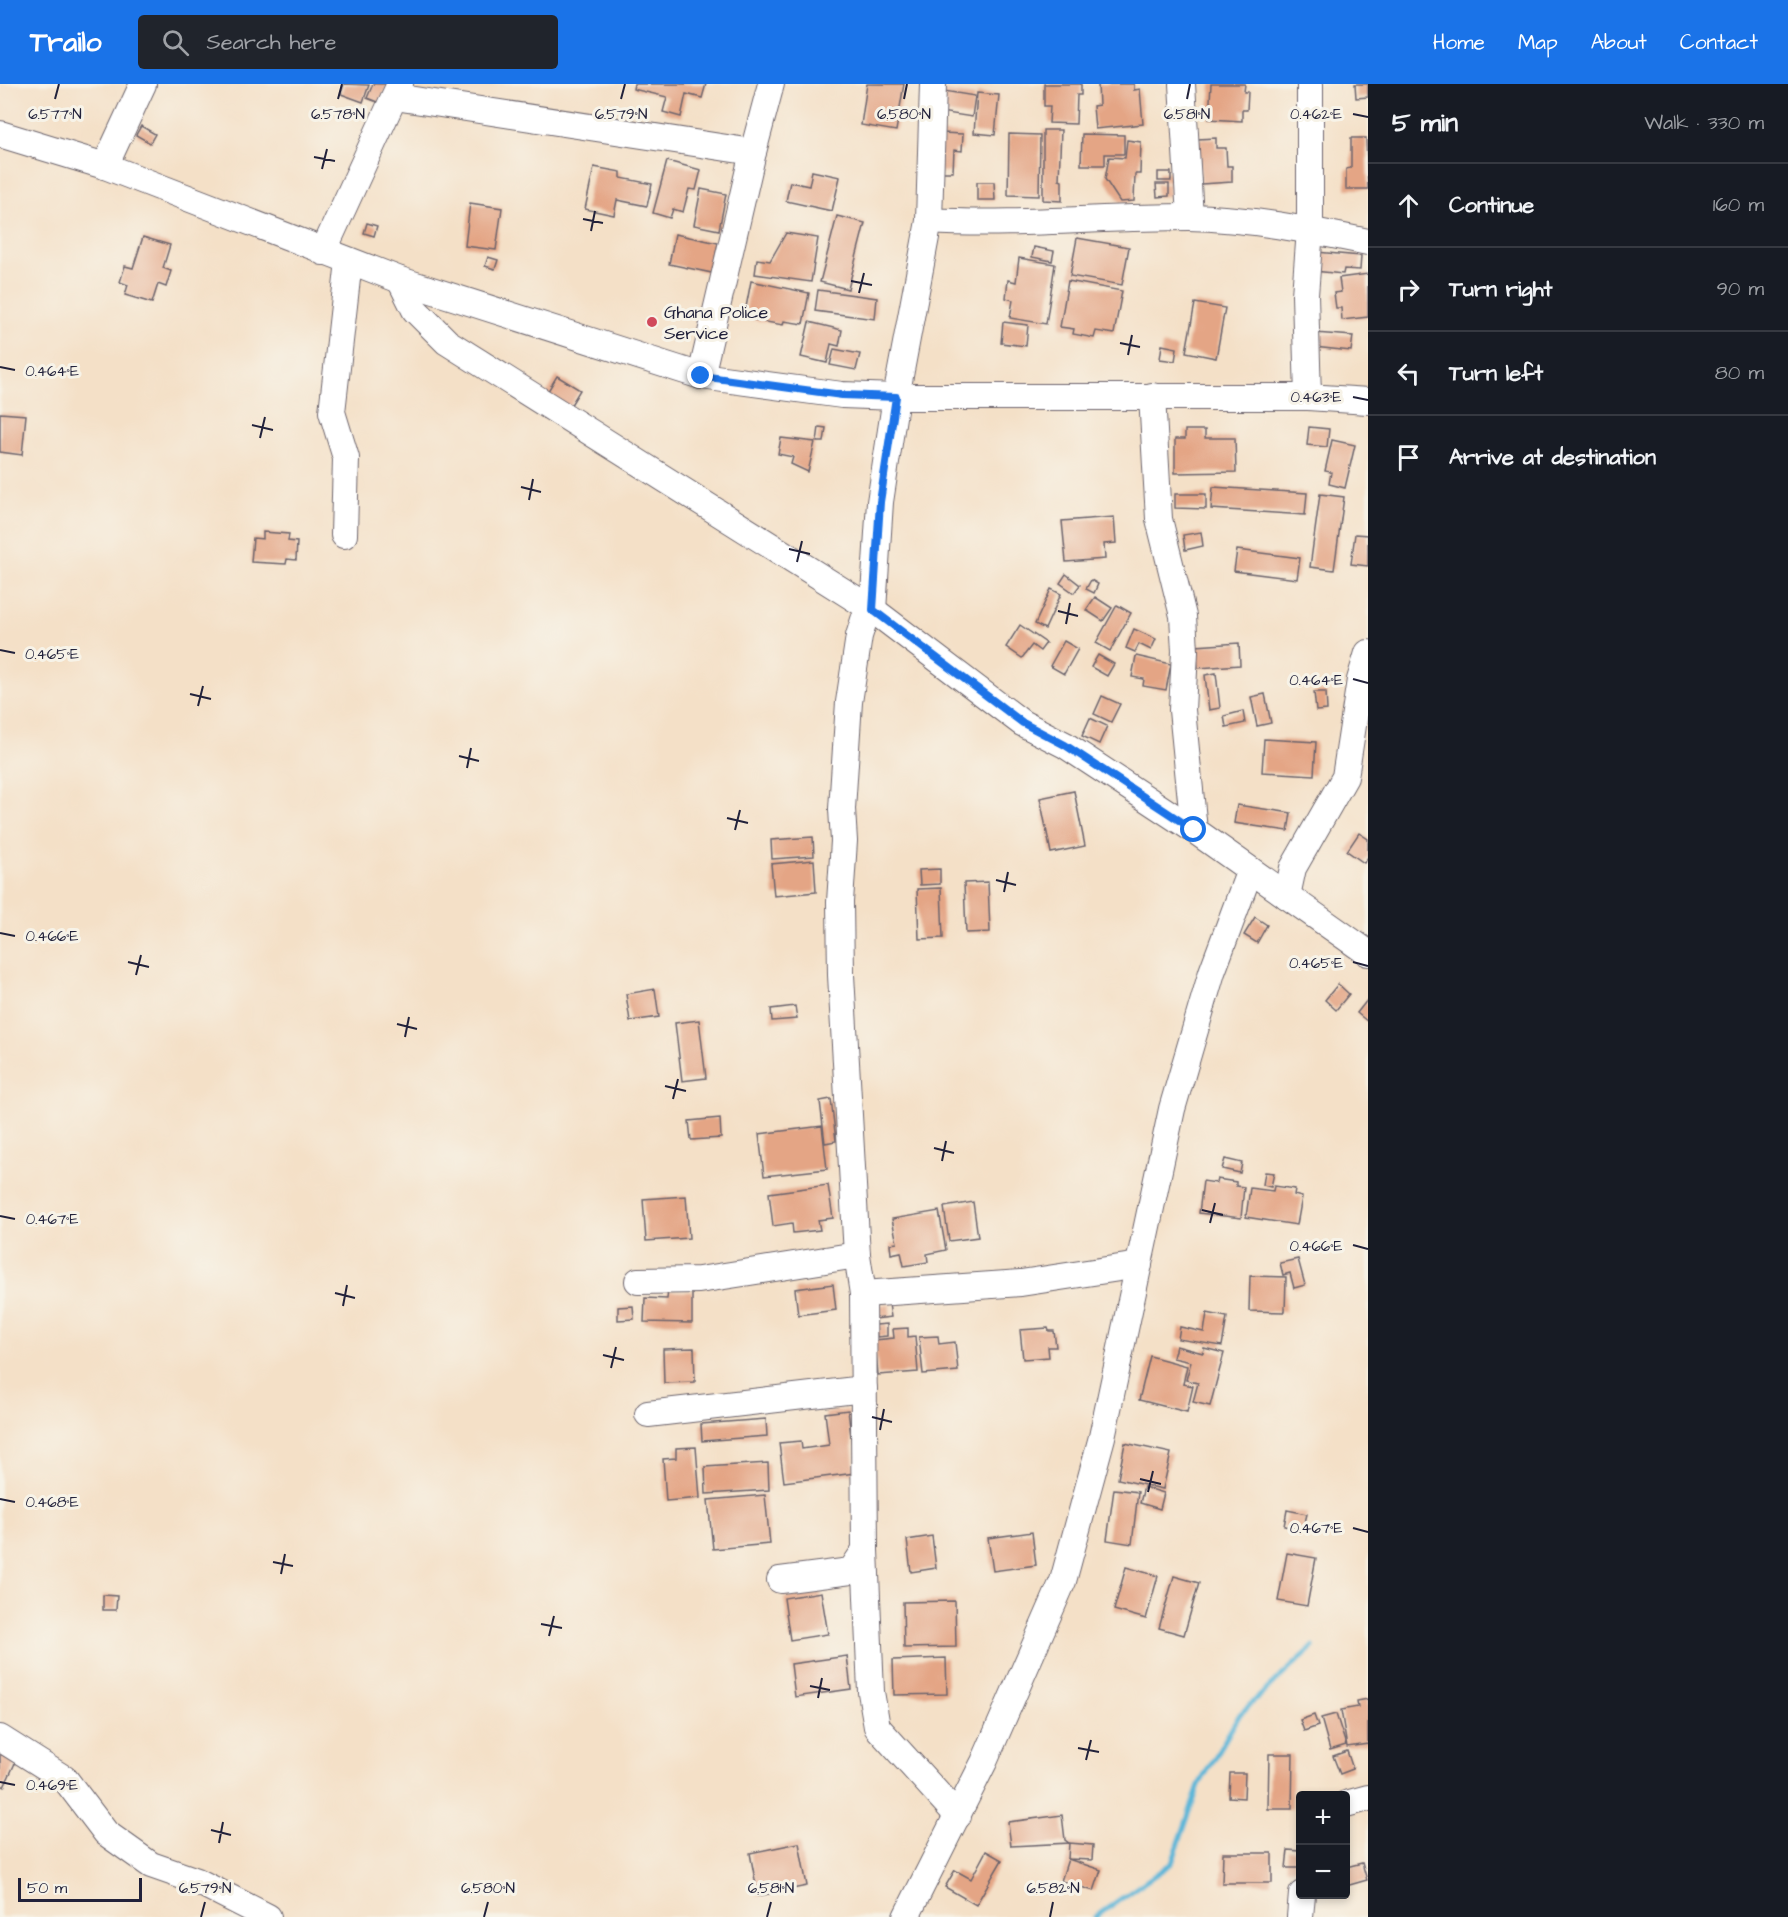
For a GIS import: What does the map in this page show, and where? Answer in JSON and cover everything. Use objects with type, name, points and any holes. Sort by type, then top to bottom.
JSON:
[{"type":"street","points":[[105,166],[143,84]]},
{"type":"street","points":[[701,376],[771,84]]},
{"type":"street","points":[[933,84],[929,221],[896,397],[880,502],[873,610],[864,620],[859,636],[849,702],[842,808],[844,841],[840,902],[841,975],[857,1255],[863,1294],[865,1550],[871,1692],[877,1727],[958,1816]]},
{"type":"street","points":[[1182,84],[1190,217]]},
{"type":"street","points":[[1308,398],[1305,295],[1310,230],[1310,84]]},
{"type":"street","points":[[323,252],[397,90],[753,152]]},
{"type":"street","points":[[0,134],[105,166],[400,280],[701,376],[842,395],[896,397],[1152,396],[1368,401]]},
{"type":"street","points":[[929,221],[980,224],[1190,217],[1310,230],[1368,242]]},
{"type":"street","points":[[344,535],[346,458],[332,412],[349,261]]},
{"type":"street","points":[[400,280],[415,310],[447,342],[873,610],[1023,723],[1065,745],[1194,830],[1368,952]]},
{"type":"street","points":[[1152,396],[1159,519],[1183,616],[1185,651],[1182,710],[1194,830]]},
{"type":"street","points":[[1287,896],[1293,868],[1345,777],[1360,680],[1368,653]]},
{"type":"street","points":[[906,1917],[958,1816],[1064,1581],[1102,1437],[1172,1109],[1212,972],[1250,870]]},
{"type":"street","points":[[638,1281],[699,1280],[857,1255]]},
{"type":"street","points":[[863,1294],[1021,1283],[1139,1264]]},
{"type":"street","points":[[648,1414],[864,1389]]},
{"type":"street","points":[[780,1580],[851,1570],[865,1550]]},
{"type":"street","points":[[0,1738],[65,1779],[106,1833],[151,1865],[197,1881],[268,1917]]},
{"type":"street","points":[[1350,1803],[1368,1798]]},
{"type":"street","points":[[1300,1917],[1302,1899]]},
{"type":"building","points":[[344,84],[369,85],[363,102],[341,94]]},
{"type":"building","points":[[373,84],[388,84],[380,103],[367,98]]},
{"type":"building","points":[[634,84],[706,84],[702,98],[686,94],[681,117],[663,112],[667,97],[633,89]]},
{"type":"building","points":[[867,84],[904,84],[896,131],[861,125]]},
{"type":"building","points":[[1044,84],[1081,84],[1081,95],[1077,95],[1076,124],[1049,123],[1050,106],[1044,106]]},
{"type":"building","points":[[1098,84],[1134,84],[1134,90],[1140,89],[1143,124],[1095,129],[1093,106],[1099,105]]},
{"type":"building","points":[[1211,84],[1245,84],[1244,92],[1248,92],[1247,110],[1242,110],[1242,121],[1209,119]]},
{"type":"building","points":[[1355,84],[1368,84],[1368,97],[1356,98]]},
{"type":"building","points":[[944,91],[975,96],[972,117],[940,112]]},
{"type":"building","points":[[977,93],[999,95],[995,135],[974,133]]},
{"type":"building","points":[[141,126],[155,134],[150,143],[136,135]]},
{"type":"building","points":[[1043,130],[1061,130],[1059,180],[1062,181],[1062,201],[1043,200]]},
{"type":"building","points":[[941,133],[963,134],[962,151],[954,150],[953,172],[939,172]]},
{"type":"building","points":[[1009,134],[1040,135],[1039,196],[1008,195]]},
{"type":"building","points":[[1082,134],[1124,135],[1124,154],[1105,154],[1105,165],[1081,165]]},
{"type":"building","points":[[1216,138],[1216,148],[1226,148],[1227,166],[1232,166],[1232,182],[1201,184],[1198,139]]},
{"type":"building","points":[[1351,138],[1366,138],[1368,189],[1346,189],[1346,169],[1351,168]]},
{"type":"building","points":[[1127,140],[1141,142],[1140,174],[1135,174],[1134,201],[1120,202],[1105,179],[1109,157],[1125,158]]},
{"type":"building","points":[[667,161],[701,170],[696,190],[689,189],[683,212],[673,209],[670,218],[653,213]]},
{"type":"building","points":[[594,167],[621,172],[621,178],[652,184],[647,206],[617,200],[614,215],[585,209]]},
{"type":"building","points":[[812,171],[840,177],[832,211],[786,201],[790,182],[809,186]]},
{"type":"building","points":[[1158,172],[1171,172],[1171,181],[1158,181]]},
{"type":"building","points":[[977,182],[994,182],[995,200],[977,200]]},
{"type":"building","points":[[1156,184],[1169,184],[1169,196],[1157,197]]},
{"type":"building","points":[[701,189],[726,194],[719,230],[694,225]]},
{"type":"building","points":[[470,203],[502,208],[496,250],[465,246]]},
{"type":"building","points":[[837,216],[865,223],[848,289],[820,282]]},
{"type":"building","points":[[367,223],[377,226],[374,236],[364,233]]},
{"type":"building","points":[[786,233],[818,238],[811,282],[755,274],[757,259],[770,261]]},
{"type":"building","points":[[675,234],[718,243],[712,273],[669,264]]},
{"type":"building","points":[[143,237],[170,245],[163,268],[171,271],[166,287],[158,284],[152,303],[125,295],[128,285],[120,282],[125,266],[133,268]]},
{"type":"building","points":[[1077,238],[1129,247],[1122,285],[1070,276]]},
{"type":"building","points":[[1034,247],[1054,251],[1052,261],[1032,257]]},
{"type":"building","points":[[1316,252],[1361,256],[1360,270],[1344,269],[1343,274],[1314,271]]},
{"type":"building","points":[[488,257],[498,260],[495,269],[485,266]]},
{"type":"building","points":[[1019,258],[1055,264],[1046,324],[1010,318],[1013,300],[1006,298],[1008,280],[1016,282]]},
{"type":"building","points":[[1368,274],[1368,317],[1342,320],[1341,308],[1336,308],[1334,293],[1341,292],[1339,278]]},
{"type":"building","points":[[751,281],[809,293],[803,324],[784,321],[783,325],[744,318]]},
{"type":"building","points":[[1068,281],[1122,291],[1114,334],[1096,331],[1094,338],[1073,334],[1074,329],[1060,327]]},
{"type":"building","points":[[818,290],[877,298],[875,319],[815,311]]},
{"type":"building","points":[[1195,303],[1225,308],[1216,358],[1186,352]]},
{"type":"building","points":[[809,322],[842,330],[839,346],[831,344],[827,363],[801,357]]},
{"type":"building","points":[[1003,322],[1028,325],[1026,346],[1001,343]]},
{"type":"building","points":[[1315,333],[1353,336],[1351,351],[1314,347]]},
{"type":"building","points":[[1162,345],[1177,348],[1175,361],[1160,359]]},
{"type":"building","points":[[834,349],[860,354],[856,370],[830,365]]},
{"type":"building","points":[[557,376],[580,390],[566,413],[543,399]]},
{"type":"building","points":[[0,413],[26,415],[22,455],[0,452]]},
{"type":"building","points":[[819,427],[826,428],[824,442],[817,442]]},
{"type":"building","points":[[1309,427],[1329,429],[1327,447],[1307,445]]},
{"type":"building","points":[[1185,430],[1205,430],[1205,438],[1235,438],[1236,472],[1175,473],[1175,439],[1185,439]]},
{"type":"building","points":[[781,438],[815,442],[808,472],[791,464],[793,457],[778,454]]},
{"type":"building","points":[[1332,440],[1355,445],[1345,488],[1329,484],[1331,472],[1325,471]]},
{"type":"building","points":[[1213,487],[1307,493],[1305,515],[1211,509]]},
{"type":"building","points":[[1175,494],[1206,494],[1206,509],[1175,508]]},
{"type":"building","points":[[1320,494],[1344,497],[1334,570],[1310,567]]},
{"type":"building","points":[[1114,517],[1116,543],[1104,544],[1105,559],[1066,562],[1062,521]]},
{"type":"building","points":[[263,532],[289,534],[288,541],[297,542],[296,560],[287,559],[286,564],[251,562],[253,538],[263,539]]},
{"type":"building","points":[[1201,532],[1203,546],[1185,550],[1183,535]]},
{"type":"building","points":[[1355,534],[1368,535],[1368,566],[1351,564]]},
{"type":"building","points":[[1237,550],[1300,558],[1297,579],[1234,571]]},
{"type":"building","points":[[1066,574],[1080,585],[1074,593],[1060,583]]},
{"type":"building","points":[[1091,580],[1098,584],[1094,593],[1086,589]]},
{"type":"building","points":[[1051,589],[1061,594],[1045,629],[1035,624]]},
{"type":"building","points":[[1095,597],[1112,608],[1103,621],[1086,610]]},
{"type":"building","points":[[1117,605],[1131,613],[1110,651],[1096,643]]},
{"type":"building","points":[[1020,625],[1046,643],[1040,651],[1032,645],[1022,658],[1006,647]]},
{"type":"building","points":[[1134,629],[1156,639],[1151,650],[1139,644],[1135,652],[1126,648]]},
{"type":"building","points":[[1064,641],[1078,649],[1064,674],[1050,666]]},
{"type":"building","points":[[1239,643],[1240,665],[1198,668],[1196,646]]},
{"type":"building","points":[[1098,655],[1114,664],[1107,676],[1091,667]]},
{"type":"building","points":[[1136,656],[1171,664],[1166,690],[1143,686],[1144,679],[1132,677]]},
{"type":"building","points":[[1216,673],[1220,708],[1209,710],[1205,675]]},
{"type":"building","points":[[1314,692],[1326,692],[1327,710],[1316,711]]},
{"type":"building","points":[[1265,694],[1271,723],[1257,726],[1251,697]]},
{"type":"building","points":[[1102,696],[1120,704],[1111,722],[1094,714]]},
{"type":"building","points":[[1243,711],[1245,723],[1226,727],[1224,716]]},
{"type":"building","points":[[1090,718],[1107,726],[1099,744],[1082,736]]},
{"type":"building","points":[[1264,739],[1316,742],[1314,775],[1262,772]]},
{"type":"building","points":[[1074,791],[1085,846],[1051,853],[1040,798]]},
{"type":"building","points":[[1237,805],[1291,813],[1288,831],[1234,823]]},
{"type":"building","points":[[1359,833],[1368,839],[1368,857],[1364,863],[1347,851]]},
{"type":"building","points":[[813,837],[814,856],[772,859],[771,840]]},
{"type":"building","points":[[814,860],[816,892],[774,896],[771,864]]},
{"type":"building","points":[[940,869],[940,884],[920,885],[919,870]]},
{"type":"building","points":[[988,882],[990,932],[966,933],[964,883]]},
{"type":"building","points":[[941,888],[943,938],[919,939],[917,889]]},
{"type":"building","points":[[1255,917],[1267,925],[1257,943],[1244,935]]},
{"type":"building","points":[[1338,984],[1349,994],[1336,1010],[1325,1000]]},
{"type":"building","points":[[655,989],[659,1017],[630,1021],[626,994]]},
{"type":"building","points":[[1368,999],[1368,1022],[1357,1013]]},
{"type":"building","points":[[795,1006],[797,1019],[772,1021],[771,1009]]},
{"type":"building","points":[[699,1020],[706,1078],[682,1081],[675,1023]]},
{"type":"building","points":[[831,1099],[836,1141],[825,1143],[820,1101]]},
{"type":"building","points":[[720,1118],[721,1138],[691,1140],[689,1121]]},
{"type":"building","points":[[822,1126],[827,1169],[764,1176],[759,1134]]},
{"type":"building","points":[[1225,1159],[1242,1163],[1240,1173],[1222,1169]]},
{"type":"building","points":[[1265,1172],[1274,1173],[1271,1187],[1263,1185]]},
{"type":"building","points":[[1217,1179],[1236,1182],[1236,1186],[1244,1187],[1241,1218],[1199,1213],[1203,1181],[1216,1183]]},
{"type":"building","points":[[828,1185],[833,1218],[818,1220],[820,1230],[793,1233],[792,1223],[773,1226],[769,1193]]},
{"type":"building","points":[[1274,1186],[1295,1189],[1294,1195],[1302,1197],[1297,1225],[1246,1217],[1250,1188],[1273,1191]]},
{"type":"building","points":[[686,1196],[689,1238],[646,1241],[643,1199]]},
{"type":"building","points":[[973,1202],[978,1237],[949,1241],[944,1207]]},
{"type":"building","points":[[939,1211],[946,1250],[927,1254],[928,1262],[904,1266],[901,1252],[891,1254],[890,1244],[897,1243],[892,1219]]},
{"type":"building","points":[[1298,1259],[1305,1285],[1294,1288],[1290,1273],[1283,1275],[1280,1263]]},
{"type":"building","points":[[1250,1276],[1286,1277],[1285,1312],[1249,1311]]},
{"type":"building","points":[[833,1284],[836,1310],[798,1315],[795,1289]]},
{"type":"building","points":[[668,1291],[692,1292],[692,1323],[644,1322],[645,1298],[667,1299]]},
{"type":"building","points":[[889,1304],[891,1317],[875,1319],[873,1306]]},
{"type":"building","points":[[633,1306],[634,1319],[618,1320],[618,1307]]},
{"type":"building","points":[[1207,1313],[1227,1317],[1222,1346],[1178,1339],[1180,1327],[1204,1332]]},
{"type":"building","points":[[887,1324],[887,1336],[877,1337],[876,1325]]},
{"type":"building","points":[[908,1328],[908,1337],[915,1336],[918,1372],[878,1375],[875,1340],[894,1338],[893,1329]]},
{"type":"building","points":[[1048,1328],[1049,1331],[1054,1331],[1056,1347],[1048,1347],[1049,1357],[1023,1359],[1020,1330]]},
{"type":"building","points":[[938,1336],[939,1344],[955,1342],[958,1371],[923,1374],[919,1337]]},
{"type":"building","points":[[1176,1346],[1203,1353],[1204,1348],[1224,1353],[1210,1406],[1193,1402],[1198,1383],[1186,1380],[1191,1362],[1173,1358]]},
{"type":"building","points":[[694,1348],[695,1382],[664,1383],[663,1349]]},
{"type":"building","points":[[1150,1356],[1187,1366],[1183,1384],[1193,1386],[1187,1412],[1139,1400]]},
{"type":"building","points":[[848,1410],[855,1473],[784,1482],[779,1443],[801,1441],[802,1449],[829,1445],[825,1413]]},
{"type":"building","points":[[766,1419],[767,1436],[702,1441],[701,1424]]},
{"type":"building","points":[[1125,1443],[1171,1453],[1163,1489],[1118,1479]]},
{"type":"building","points":[[696,1447],[700,1498],[666,1501],[663,1459],[676,1458],[676,1448]]},
{"type":"building","points":[[768,1463],[769,1490],[706,1494],[705,1467]]},
{"type":"building","points":[[1144,1487],[1164,1493],[1160,1509],[1140,1503]]},
{"type":"building","points":[[1114,1489],[1138,1492],[1132,1544],[1107,1540]]},
{"type":"building","points":[[765,1495],[770,1544],[713,1549],[708,1500]]},
{"type":"building","points":[[1287,1510],[1307,1514],[1303,1530],[1284,1526]]},
{"type":"building","points":[[1032,1532],[1036,1565],[993,1571],[988,1538]]},
{"type":"building","points":[[932,1536],[936,1568],[911,1572],[907,1540]]},
{"type":"building","points":[[1287,1553],[1316,1558],[1307,1606],[1278,1601]]},
{"type":"building","points":[[1126,1567],[1158,1576],[1146,1619],[1114,1610]]},
{"type":"building","points":[[1174,1576],[1199,1583],[1184,1635],[1159,1628]]},
{"type":"building","points":[[821,1592],[828,1634],[790,1640],[784,1598]]},
{"type":"building","points":[[103,1595],[117,1596],[116,1610],[103,1610]]},
{"type":"building","points":[[955,1601],[956,1647],[904,1648],[903,1602]]},
{"type":"building","points":[[847,1656],[851,1689],[795,1697],[791,1664]]},
{"type":"building","points":[[946,1658],[947,1694],[894,1695],[893,1660]]},
{"type":"building","points":[[1368,1699],[1368,1744],[1347,1747],[1341,1710],[1358,1707],[1357,1701]]},
{"type":"building","points":[[1336,1714],[1346,1745],[1330,1750],[1321,1718]]},
{"type":"building","points":[[1314,1715],[1318,1726],[1304,1731],[1300,1720]]},
{"type":"building","points":[[1347,1751],[1353,1769],[1340,1774],[1333,1756]]},
{"type":"building","points":[[0,1754],[16,1761],[4,1787],[0,1785]]},
{"type":"building","points":[[1269,1754],[1293,1754],[1292,1809],[1268,1809]]},
{"type":"building","points":[[1230,1773],[1245,1773],[1244,1798],[1229,1797]]},
{"type":"building","points":[[1062,1815],[1065,1840],[1069,1843],[1011,1846],[1008,1822]]},
{"type":"building","points":[[799,1843],[807,1886],[758,1896],[750,1853]]},
{"type":"building","points":[[1069,1843],[1093,1845],[1092,1860],[1068,1859]]},
{"type":"building","points":[[1288,1850],[1296,1851],[1296,1868],[1286,1868]]},
{"type":"building","points":[[986,1851],[1002,1860],[976,1905],[945,1887],[955,1870],[971,1879]]},
{"type":"building","points":[[1223,1853],[1272,1853],[1272,1883],[1222,1883]]},
{"type":"building","points":[[1068,1859],[1101,1870],[1094,1891],[1061,1881]]},
{"type":"building","points":[[1362,1863],[1367,1880],[1350,1885],[1350,1866]]},
{"type":"waterway","points":[[1095,1917],[1172,1863],[1199,1785],[1240,1714],[1313,1647]]},
{"type":"place","name":"Ghana Police Service","points":[[652,322]]},
{"type":"route","points":[[701,376],[842,395],[896,397],[880,502],[873,610],[1023,723],[1065,745],[1194,830]]}]
